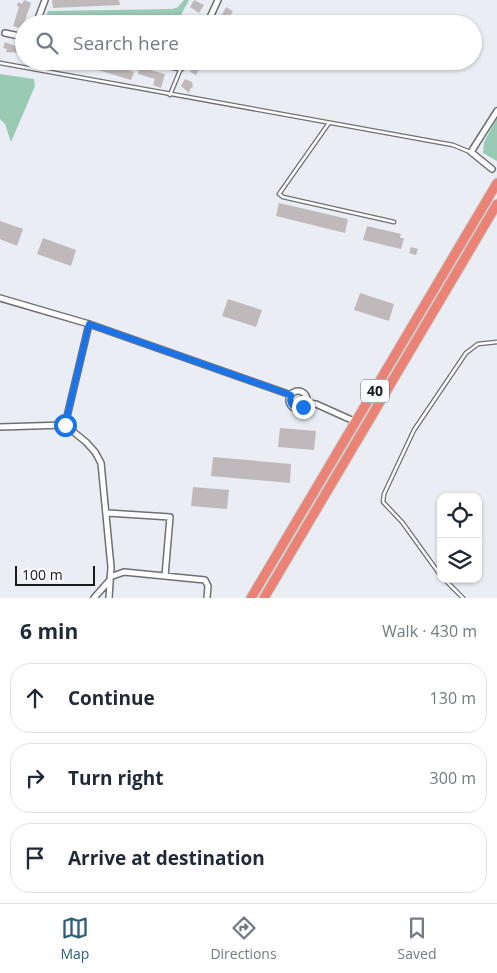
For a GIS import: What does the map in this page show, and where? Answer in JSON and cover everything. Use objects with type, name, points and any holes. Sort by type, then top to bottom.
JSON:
[{"type":"highway","name":"40","points":[[251,598],[497,183]]},
{"type":"highway","name":"40","points":[[264,598],[497,204]]},
{"type":"street","points":[[39,15],[45,0]]},
{"type":"street","points":[[211,15],[218,0]]},
{"type":"street","points":[[5,34],[15,36]]},
{"type":"street","points":[[492,169],[471,152],[497,111]]},
{"type":"street","points":[[0,298],[89,324],[291,395]]},
{"type":"street","points":[[65,425],[89,324]]},
{"type":"street","points":[[295,391],[304,392],[307,397],[307,403],[303,407],[295,408],[290,401],[291,395],[295,391]]},
{"type":"street","points":[[307,403],[316,404],[356,422]]},
{"type":"street","points":[[0,427],[65,425],[95,452],[101,464],[108,513],[109,598]]},
{"type":"street","points":[[108,513],[170,517],[165,576]]},
{"type":"street","points":[[94,598],[104,589],[110,579],[124,572],[205,580],[208,586],[207,598]]},
{"type":"lane","points":[[0,63],[15,66]]},
{"type":"lane","points":[[37,70],[453,145],[471,152]]},
{"type":"lane","points":[[170,95],[180,70]]},
{"type":"lane","points":[[328,123],[280,194],[283,197],[394,222]]},
{"type":"lane","points":[[437,570],[402,522],[383,502],[384,494],[414,430],[466,353],[478,344],[497,342]]},
{"type":"lane","points":[[448,583],[463,598]]},
{"type":"green space","points":[[184,0],[189,0],[181,15],[46,15],[48,11],[172,9],[178,7]]},
{"type":"green space","points":[[0,74],[34,79],[35,86],[11,142],[5,124],[0,119]]},
{"type":"green space","points":[[497,118],[497,161],[483,153],[484,142]]},
{"type":"building","points":[[24,0],[31,3],[27,15],[16,15],[19,7],[17,6],[18,2],[22,4]]},
{"type":"building","points":[[52,0],[119,0],[120,5],[53,8]]},
{"type":"building","points":[[194,0],[204,5],[199,13],[190,7]]},
{"type":"building","points":[[226,7],[233,11],[231,15],[222,15]]},
{"type":"building","points":[[5,42],[15,46],[15,52],[6,52],[7,49],[3,48]]},
{"type":"building","points":[[98,70],[128,70],[134,72],[131,80]]},
{"type":"building","points":[[139,70],[150,70],[165,74],[161,88],[153,85],[155,79],[138,74]]},
{"type":"building","points":[[191,70],[199,70],[196,75],[190,72]]},
{"type":"building","points":[[185,79],[192,82],[193,87],[189,93],[181,86]]},
{"type":"building","points":[[279,203],[348,219],[345,233],[276,216]]},
{"type":"building","points":[[0,221],[23,229],[17,246],[0,239]]},
{"type":"building","points":[[367,226],[401,234],[400,238],[404,238],[401,249],[363,240]]},
{"type":"building","points":[[43,238],[76,250],[71,266],[37,254]]},
{"type":"building","points":[[411,247],[418,249],[416,255],[409,253]]},
{"type":"building","points":[[360,293],[394,304],[389,321],[354,310]]},
{"type":"building","points":[[228,299],[262,310],[256,327],[222,316]]},
{"type":"building","points":[[280,428],[316,431],[314,450],[278,447]]},
{"type":"building","points":[[213,457],[291,464],[290,483],[211,476]]},
{"type":"building","points":[[193,487],[229,490],[227,509],[191,506]]},
{"type":"route","points":[[65,425],[89,324],[291,395],[290,404],[295,408],[303,407]]}]
